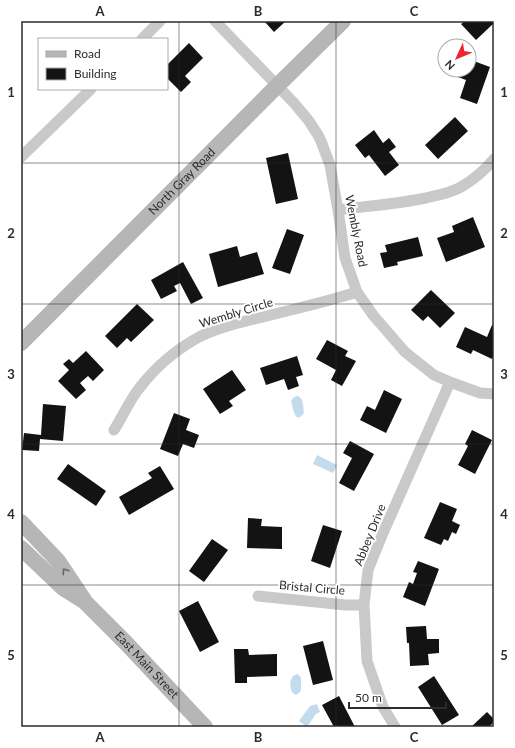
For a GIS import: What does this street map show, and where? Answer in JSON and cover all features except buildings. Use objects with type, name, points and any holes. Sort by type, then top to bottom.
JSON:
[{"type":"street","points":[[143,38],[160,21]]},
{"type":"street","name":"Wembly Road","points":[[216,21],[278,85],[309,121],[321,141],[330,165],[345,258],[357,292],[373,315],[405,352],[434,375],[480,393],[494,394]]},
{"type":"street","name":"North Gray Road","points":[[21,343],[343,21]]},
{"type":"street","points":[[21,157],[90,90]]},
{"type":"street","points":[[338,210],[414,201],[448,192],[461,187],[482,172],[494,159]]},
{"type":"street","name":"Wembly Circle","points":[[114,430],[140,387],[149,376],[170,356],[198,338],[238,323],[340,298],[357,292]]},
{"type":"street","name":"Abbey Drive","points":[[395,727],[383,707],[366,661],[364,605],[368,570],[450,382]]},
{"type":"street","name":"East Main Street","points":[[21,522],[58,561],[86,603],[205,727]]},
{"type":"street","name":"East Main Street","points":[[21,548],[62,588],[86,603]]},
{"type":"street","name":"Bristal Circle","points":[[258,596],[345,605],[364,605]]},
{"type":"water","points":[[298,396],[302,401],[304,413],[298,418],[296,417],[291,401],[294,397]]},
{"type":"water","points":[[317,455],[337,465],[333,473],[313,464]]},
{"type":"water","points":[[297,674],[301,678],[301,689],[296,695],[291,689],[290,683],[293,676]]},
{"type":"water","points":[[317,704],[320,712],[316,714],[307,727],[299,721],[310,706]]}]
